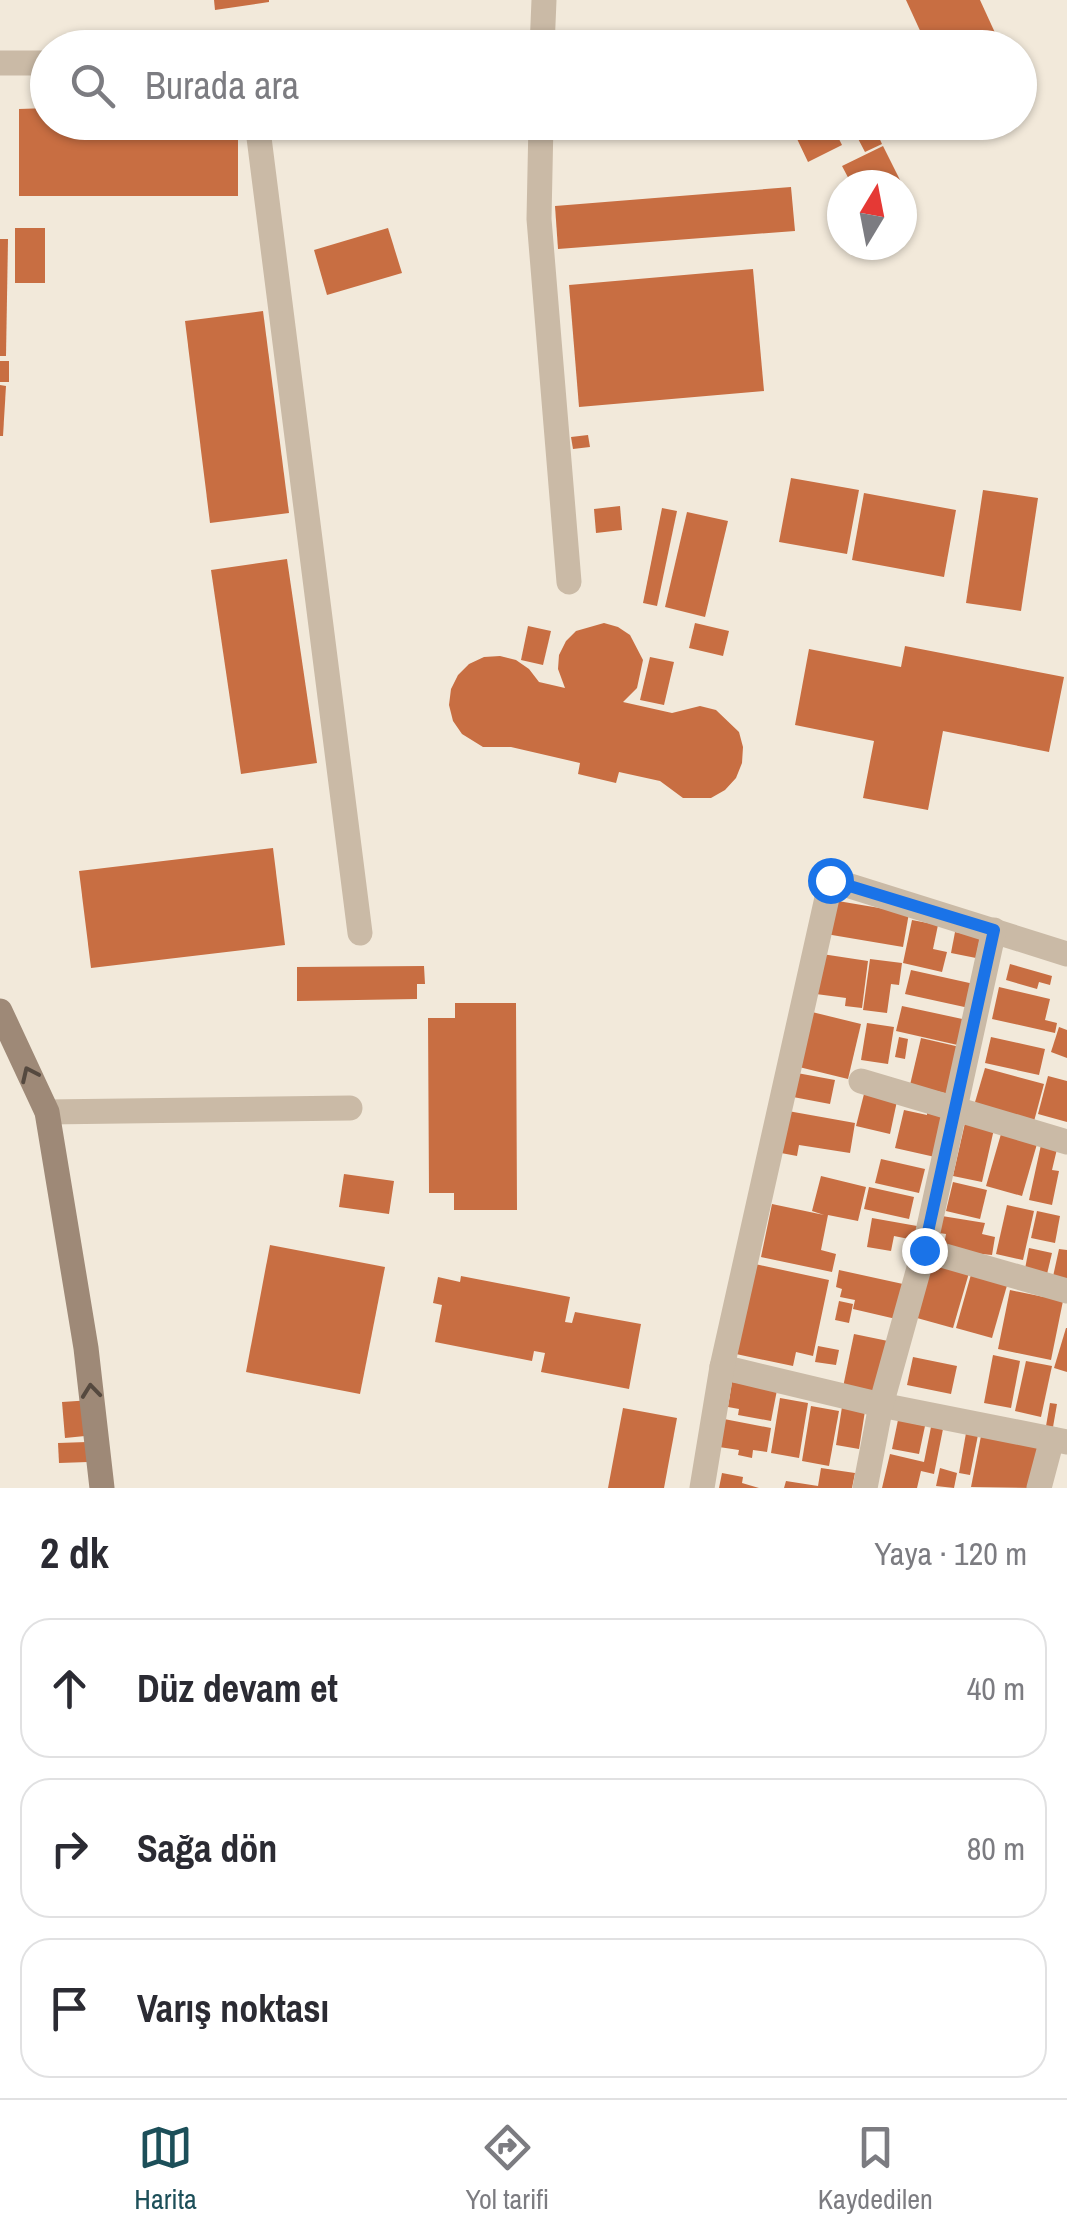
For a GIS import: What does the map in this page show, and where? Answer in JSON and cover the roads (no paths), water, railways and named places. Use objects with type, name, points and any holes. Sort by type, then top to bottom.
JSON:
[{"type":"street","points":[[543,30],[544,0]]},
{"type":"street","points":[[0,63],[30,63]]},
{"type":"street","points":[[259,140],[360,933]]},
{"type":"street","points":[[541,140],[539,219],[569,582]]},
{"type":"street","points":[[702,1488],[722,1367],[830,880],[1067,954]]},
{"type":"street","points":[[865,1488],[881,1405],[924,1250],[994,930]]},
{"type":"street","points":[[0,1011],[47,1112],[86,1348],[102,1488]]},
{"type":"street","points":[[860,1081],[1067,1142]]},
{"type":"street","points":[[47,1112],[350,1108]]},
{"type":"street","points":[[924,1250],[1067,1291]]},
{"type":"street","points":[[722,1367],[881,1405],[1060,1440],[1039,1488]]}]
